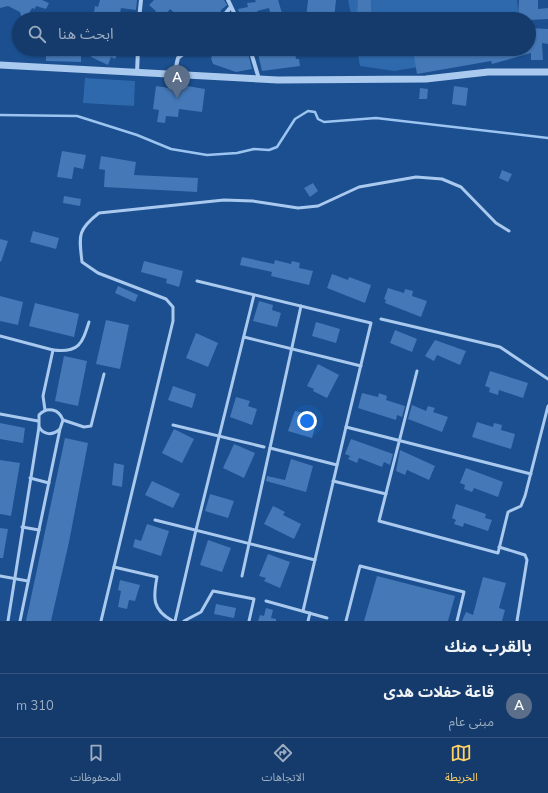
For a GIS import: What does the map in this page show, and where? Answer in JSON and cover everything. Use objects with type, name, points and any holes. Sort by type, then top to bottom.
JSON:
[{"type":"street","points":[[140,12],[141,0]]},
{"type":"street","points":[[228,0],[233,12]]},
{"type":"street","points":[[227,12],[230,8]]},
{"type":"street","points":[[137,73],[138,56]]},
{"type":"street","points":[[174,75],[178,58],[180,56]]},
{"type":"street","points":[[252,56],[259,79]]},
{"type":"street","points":[[0,65],[259,79],[426,79],[488,72],[548,72]]},
{"type":"lane","points":[[101,621],[173,321],[173,307],[166,299],[98,273],[82,262],[79,241],[84,224],[99,213],[224,200],[253,201],[298,208],[318,206],[359,187],[416,177],[442,179],[461,188],[496,223],[509,231]]},
{"type":"lane","points":[[197,281],[371,323],[303,611]]},
{"type":"lane","points":[[114,566],[157,577],[154,593],[155,604],[163,616],[174,621],[254,295]]},
{"type":"lane","points":[[242,576],[301,306]]},
{"type":"lane","points":[[381,319],[500,347],[548,380]]},
{"type":"lane","points":[[0,336],[63,351],[78,347],[82,342],[89,322]]},
{"type":"lane","points":[[244,337],[361,366]]},
{"type":"lane","points":[[45,410],[43,396],[54,350]]},
{"type":"lane","points":[[417,371],[379,521],[498,553],[508,512],[521,506],[531,474],[548,406]]},
{"type":"lane","points":[[8,621],[39,427],[39,415],[45,410],[57,411],[63,420],[84,426],[91,426],[104,374]]},
{"type":"lane","points":[[0,414],[38,421]]},
{"type":"lane","points":[[20,621],[63,420]]},
{"type":"lane","points":[[174,425],[264,448]]},
{"type":"lane","points":[[346,426],[531,474]]},
{"type":"lane","points":[[39,427],[48,434],[56,433],[60,430]]},
{"type":"lane","points":[[270,448],[337,465]]},
{"type":"lane","points":[[30,478],[49,483]]},
{"type":"lane","points":[[333,481],[386,494]]},
{"type":"lane","points":[[155,520],[315,560]]},
{"type":"lane","points":[[22,527],[39,530]]},
{"type":"lane","points":[[500,547],[521,554],[525,556],[527,560],[517,621]]},
{"type":"lane","points":[[346,621],[360,566],[464,592],[457,621]]},
{"type":"lane","points":[[0,576],[28,581]]},
{"type":"lane","points":[[184,621],[201,612],[214,591],[254,599],[248,621]]},
{"type":"lane","points":[[266,602],[327,618]]},
{"type":"lane","points":[[308,621],[310,613]]},
{"type":"shaded area","points":[[348,0],[517,0],[518,12],[351,12]]},
{"type":"shaded area","points":[[358,56],[486,56],[394,71],[360,66]]},
{"type":"shaded area","points":[[85,78],[135,81],[134,106],[83,103]]},
{"type":"building","points":[[0,0],[42,0],[49,3],[46,9],[36,6],[35,9],[32,8],[30,12],[20,12],[8,6],[0,8]]},
{"type":"building","points":[[100,0],[137,0],[136,10],[121,8],[120,12],[94,12],[95,6],[98,7]]},
{"type":"building","points":[[154,0],[224,0],[227,5],[220,12],[174,12],[170,9],[168,12],[155,12],[156,11],[149,5]]},
{"type":"building","points":[[255,0],[278,0],[282,12],[270,12],[269,8],[257,12],[239,12],[238,9],[248,7],[247,3],[256,2]]},
{"type":"building","points":[[308,0],[336,0],[335,12],[307,12]]},
{"type":"building","points":[[358,0],[371,0],[371,12],[357,12]]},
{"type":"building","points":[[519,0],[538,0],[538,9],[548,8],[548,19],[536,20],[536,12],[518,12]]},
{"type":"building","points":[[536,28],[548,29],[548,44],[542,43],[543,60],[531,60],[531,56],[536,56]]},
{"type":"building","points":[[46,56],[81,56],[81,62],[46,61]]},
{"type":"building","points":[[116,56],[115,59],[111,57],[108,65],[91,57]]},
{"type":"building","points":[[212,56],[249,56],[252,69],[236,72],[213,64]]},
{"type":"building","points":[[259,56],[296,56],[296,59],[299,59],[300,66],[262,71]]},
{"type":"building","points":[[414,56],[520,56],[492,64],[491,61],[417,74]]},
{"type":"building","points":[[169,83],[205,89],[202,112],[179,109],[178,117],[166,116],[165,123],[157,122],[159,110],[153,109],[156,86],[169,88]]},
{"type":"building","points":[[454,86],[468,88],[466,106],[452,104]]},
{"type":"building","points":[[420,88],[428,89],[427,99],[419,99]]},
{"type":"building","points":[[62,151],[86,155],[83,169],[74,167],[72,179],[57,177]]},
{"type":"building","points":[[101,156],[136,162],[134,175],[198,178],[197,192],[104,187],[105,170],[99,169]]},
{"type":"building","points":[[502,170],[512,174],[508,182],[499,178]]},
{"type":"building","points":[[313,183],[318,191],[310,197],[304,188]]},
{"type":"building","points":[[64,196],[81,199],[80,206],[63,203]]},
{"type":"building","points":[[33,231],[59,238],[56,249],[30,242]]},
{"type":"building","points":[[0,239],[8,241],[1,262],[0,261]]},
{"type":"building","points":[[242,257],[274,264],[275,260],[291,264],[292,261],[300,263],[299,268],[313,271],[309,285],[271,276],[272,272],[240,265]]},
{"type":"building","points":[[144,261],[183,271],[179,287],[166,283],[167,279],[141,272]]},
{"type":"building","points":[[332,274],[348,280],[349,277],[371,285],[365,303],[327,288]]},
{"type":"building","points":[[118,286],[138,295],[135,302],[115,293]]},
{"type":"building","points":[[388,288],[404,293],[405,289],[413,291],[412,296],[427,301],[421,317],[385,303],[386,300],[384,299]]},
{"type":"building","points":[[0,296],[23,302],[18,325],[0,321]]},
{"type":"building","points":[[259,301],[273,305],[272,310],[281,313],[277,327],[253,321]]},
{"type":"building","points":[[35,303],[79,314],[74,337],[29,326]]},
{"type":"building","points":[[106,320],[129,325],[120,369],[96,364]]},
{"type":"building","points":[[316,322],[340,329],[336,343],[312,336]]},
{"type":"building","points":[[395,330],[417,339],[412,352],[390,343]]},
{"type":"building","points":[[196,333],[218,343],[208,367],[186,358]]},
{"type":"building","points":[[435,340],[466,351],[460,365],[437,355],[434,361],[425,356]]},
{"type":"building","points":[[64,356],[87,361],[78,406],[55,401]]},
{"type":"building","points":[[318,364],[339,375],[327,398],[313,391],[314,389],[307,386]]},
{"type":"building","points":[[490,371],[528,383],[523,398],[499,390],[498,395],[489,392],[490,388],[485,386]]},
{"type":"building","points":[[173,386],[196,394],[192,408],[168,400]]},
{"type":"building","points":[[362,393],[378,397],[379,393],[387,396],[386,400],[405,406],[402,417],[397,415],[396,420],[358,408]]},
{"type":"building","points":[[236,397],[250,401],[248,406],[257,409],[252,425],[230,417]]},
{"type":"building","points":[[412,405],[426,411],[428,406],[435,408],[433,412],[448,417],[442,432],[408,419]]},
{"type":"building","points":[[295,411],[307,414],[305,421],[316,424],[312,438],[288,431]]},
{"type":"building","points":[[477,422],[493,427],[494,423],[502,425],[501,430],[515,434],[511,449],[472,437]]},
{"type":"building","points":[[0,423],[25,428],[23,443],[0,439]]},
{"type":"building","points":[[174,429],[194,439],[182,463],[162,453]]},
{"type":"building","points":[[65,438],[88,443],[69,542],[51,621],[26,621]]},
{"type":"building","points":[[351,439],[393,454],[390,465],[384,462],[382,467],[359,458],[357,463],[348,459],[350,456],[345,454]]},
{"type":"building","points":[[234,444],[255,453],[244,478],[223,468]]},
{"type":"building","points":[[400,450],[435,466],[429,480],[407,470],[405,475],[396,471]]},
{"type":"building","points":[[291,459],[313,466],[306,492],[266,481],[267,476],[285,480]]},
{"type":"building","points":[[0,460],[20,463],[11,516],[0,514]]},
{"type":"building","points":[[114,463],[124,465],[122,487],[112,485]]},
{"type":"building","points":[[466,468],[503,482],[498,497],[474,488],[472,492],[464,489],[465,485],[460,483]]},
{"type":"building","points":[[152,481],[180,494],[173,508],[145,495]]},
{"type":"building","points":[[210,494],[234,501],[228,518],[205,511]]},
{"type":"building","points":[[456,504],[486,514],[485,518],[492,520],[488,531],[464,523],[463,527],[454,524],[456,520],[452,518]]},
{"type":"building","points":[[273,506],[285,512],[283,515],[301,524],[294,539],[264,524]]},
{"type":"building","points":[[147,524],[169,531],[161,556],[133,547],[135,539],[141,541]]},
{"type":"building","points":[[0,528],[8,529],[3,558],[0,558]]},
{"type":"building","points":[[208,540],[231,548],[222,572],[200,565]]},
{"type":"building","points":[[268,554],[290,562],[280,588],[264,581],[266,578],[259,576]]},
{"type":"building","points":[[377,576],[455,596],[448,621],[364,621]]},
{"type":"building","points":[[483,577],[506,583],[499,608],[505,610],[502,621],[462,621],[466,612],[473,615]]},
{"type":"building","points":[[120,580],[140,585],[135,601],[129,600],[127,609],[118,607],[121,591],[118,590]]},
{"type":"building","points":[[216,604],[236,608],[234,618],[214,614]]},
{"type":"building","points":[[266,608],[273,610],[271,618],[276,619],[276,621],[258,621],[260,615],[264,616]]},
{"type":"waterway","points":[[0,115],[77,116],[137,135],[171,149],[207,155],[237,153],[254,149],[269,150],[277,147],[295,119],[308,111],[315,112],[318,119],[324,122],[376,118],[548,138]]},
{"type":"place","name":"قاعة حفلات هدى","points":[[177,98]]}]
